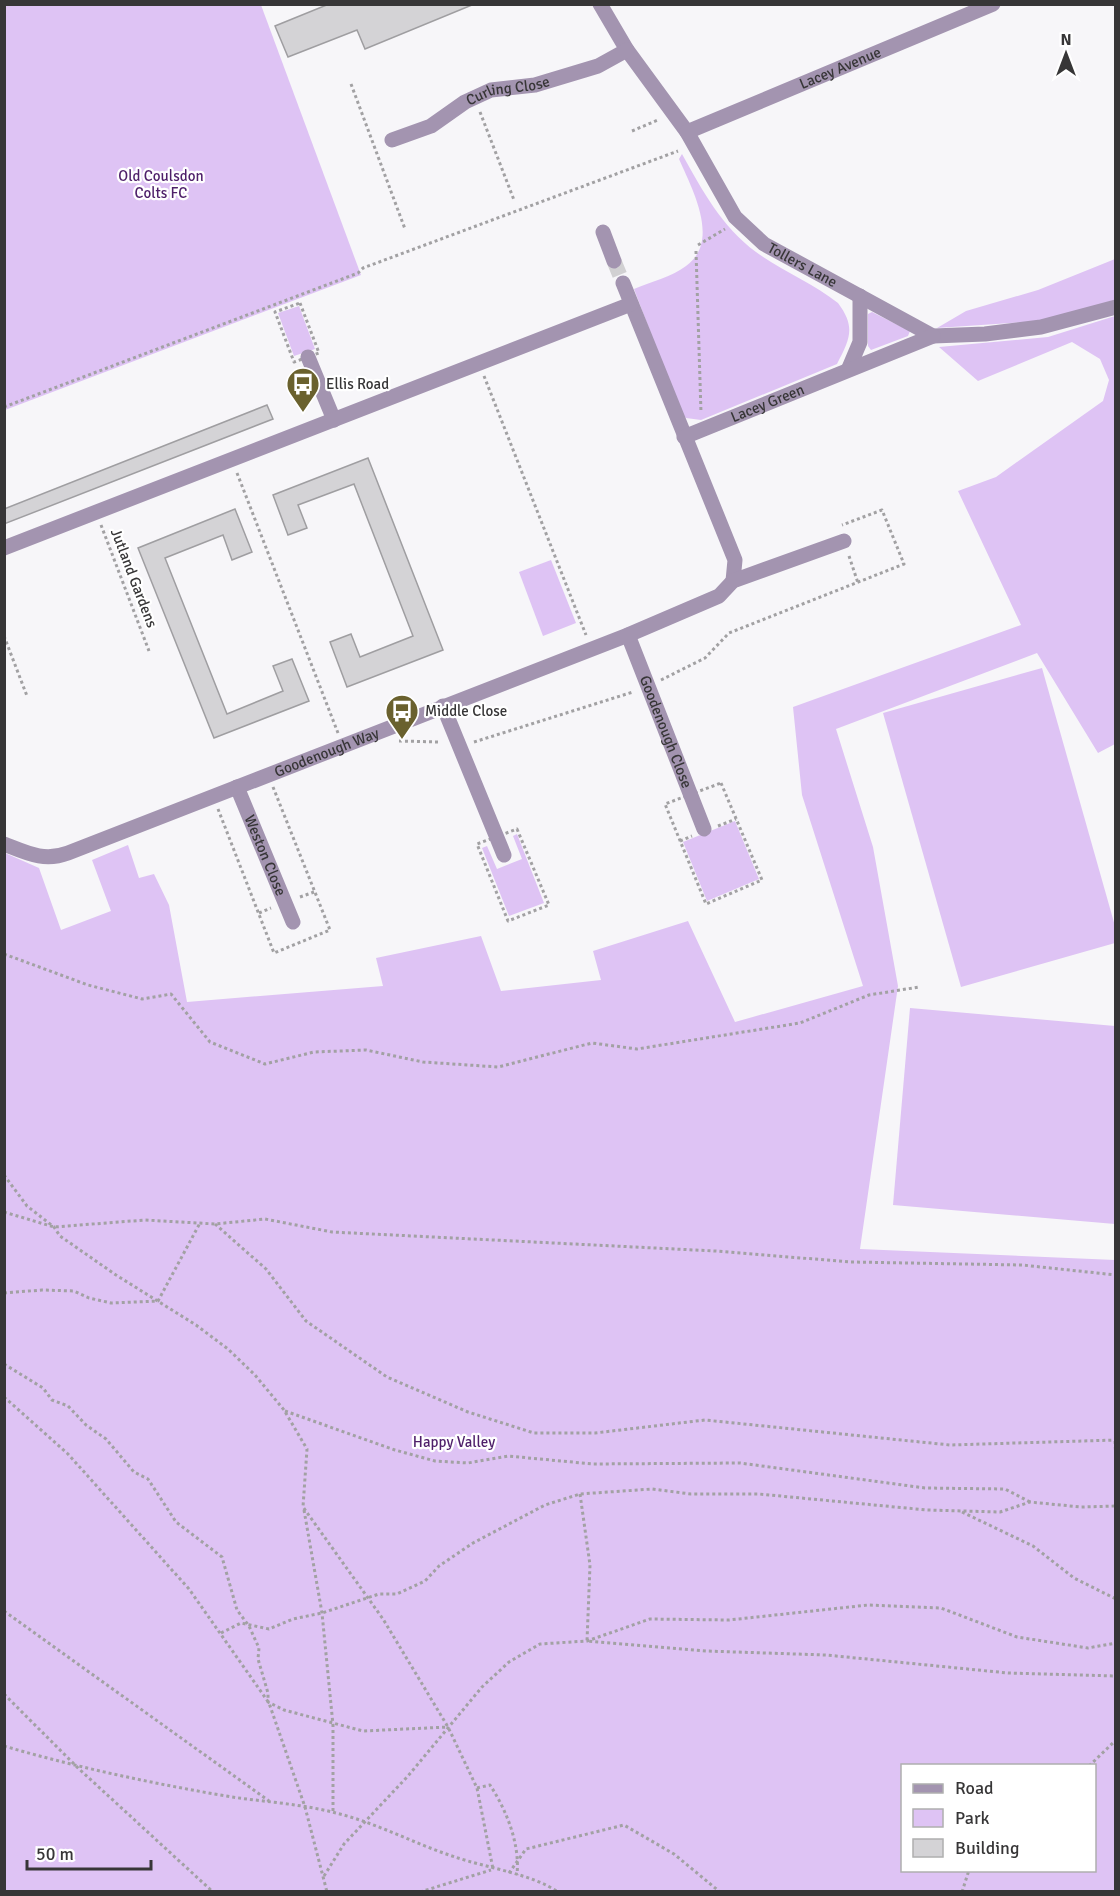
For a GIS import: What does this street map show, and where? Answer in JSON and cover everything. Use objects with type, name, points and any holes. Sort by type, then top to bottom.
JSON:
[{"type":"street","name":"Tollers Lane","points":[[600,4],[627,50],[687,132],[738,219],[764,244],[933,336]]},
{"type":"street","name":"Lacey Avenue","points":[[687,132],[993,4]]},
{"type":"street","name":"Curling Close","points":[[392,140],[431,126],[474,98],[491,90],[535,85],[598,66],[627,50]]},
{"type":"street","points":[[603,232],[614,261]]},
{"type":"street","points":[[4,548],[479,363],[627,294],[735,560],[734,581]]},
{"type":"street","points":[[849,368],[860,342],[860,296]]},
{"type":"street","points":[[933,336],[1007,332],[1041,327],[1116,307]]},
{"type":"street","name":"Lacey Green","points":[[684,437],[849,368],[933,336]]},
{"type":"street","points":[[313,355],[334,420]]},
{"type":"street","name":"Goodenough Way","points":[[4,844],[32,855],[52,859],[591,649],[719,596],[734,581],[844,541]]},
{"type":"street","name":"Goodenough Close","points":[[628,634],[704,830]]},
{"type":"street","points":[[443,706],[504,855]]},
{"type":"street","name":"Weston Close","points":[[237,787],[293,922]]},
{"type":"path","points":[[351,84],[405,229]]},
{"type":"path","points":[[474,98],[514,200]]},
{"type":"path","points":[[632,131],[674,113]]},
{"type":"path","points":[[4,407],[363,268],[678,152]]},
{"type":"path","points":[[698,244],[714,237],[738,219]]},
{"type":"path","points":[[696,251],[702,430]]},
{"type":"path","points":[[285,300],[288,307]]},
{"type":"path","points":[[300,303],[313,355],[294,362],[274,312],[300,303]]},
{"type":"path","points":[[479,363],[591,649]]},
{"type":"path","points":[[231,460],[343,746]]},
{"type":"path","name":"Jutland Gardens","points":[[97,512],[149,651]]},
{"type":"path","points":[[4,636],[27,696]]},
{"type":"path","points":[[517,829],[549,905],[508,921],[477,844],[496,836],[517,829]]},
{"type":"path","points":[[4,954],[88,985],[142,999],[171,994],[210,1042],[265,1065],[314,1052],[366,1050],[423,1062],[498,1067],[592,1043],[637,1049],[800,1023],[869,995],[919,987]]},
{"type":"path","points":[[4,1175],[27,1206],[54,1227],[60,1236],[228,1349],[255,1375],[284,1410],[306,1449],[303,1507],[322,1613],[333,1725],[333,1812]]},
{"type":"path","points":[[4,1212],[54,1227],[145,1220],[215,1224],[265,1219],[332,1232],[715,1251],[851,1262],[1022,1265],[1116,1275]]},
{"type":"path","points":[[158,1301],[200,1223]]},
{"type":"path","points":[[215,1224],[266,1269],[306,1321],[387,1377],[468,1412],[534,1433],[595,1433],[705,1420],[950,1445],[1115,1441],[1116,1461]]},
{"type":"path","points":[[4,1293],[42,1290],[74,1291],[89,1298],[111,1303],[158,1301]]},
{"type":"path","points":[[4,1364],[43,1388],[52,1400],[68,1406],[106,1439],[134,1472],[147,1479],[176,1522],[222,1557],[237,1610],[247,1623],[259,1648],[258,1659],[268,1693],[268,1702],[284,1710],[320,1718],[333,1725],[363,1731],[448,1727]]},
{"type":"path","points":[[4,1397],[68,1454],[189,1589],[269,1703],[305,1807],[327,1892]]},
{"type":"path","points":[[284,1410],[396,1450],[435,1461],[468,1463],[508,1456],[592,1464],[740,1463],[926,1488],[1005,1489],[1030,1502],[1081,1507],[1116,1506]]},
{"type":"path","points":[[221,1633],[241,1623],[269,1629],[293,1619],[322,1613],[380,1594],[397,1594],[412,1588],[473,1543],[545,1505],[580,1494],[652,1489],[691,1494],[759,1494],[961,1511],[999,1512],[1030,1502]]},
{"type":"path","points":[[580,1494],[590,1564],[587,1641]]},
{"type":"path","points":[[303,1507],[383,1618],[448,1727],[477,1788],[493,1869]]},
{"type":"path","points":[[961,1511],[1032,1546],[1074,1578],[1116,1599]]},
{"type":"path","points":[[587,1641],[650,1618],[729,1620],[868,1605],[941,1608],[1017,1637],[1088,1648],[1116,1643]]},
{"type":"path","points":[[4,1611],[270,1802]]},
{"type":"path","points":[[324,1876],[344,1844],[408,1776],[482,1687],[509,1662],[540,1644],[587,1641],[706,1651],[826,1655],[1008,1673],[1116,1676]]},
{"type":"path","points":[[4,1694],[78,1768],[213,1892]]},
{"type":"path","points":[[1091,1764],[1116,1740]]},
{"type":"path","points":[[4,1746],[78,1768],[333,1812],[365,1821],[414,1843],[493,1869],[542,1880],[558,1892]]},
{"type":"path","points":[[477,1788],[490,1785],[503,1805],[519,1860],[518,1875]]},
{"type":"path","points":[[509,1873],[526,1849],[624,1825],[674,1854],[720,1892]]},
{"type":"path","points":[[420,1892],[493,1869]]},
{"type":"path","points":[[962,1892],[968,1872]]},
{"type":"green space","name":"Old Coulsdon Colts FC","points":[[4,5],[261,5],[361,275],[5,410]]},
{"type":"green space","points":[[682,154],[705,194],[733,231],[766,259],[838,303],[844,311],[849,326],[848,340],[837,364],[701,420],[686,418],[681,413],[634,289],[668,276],[686,266],[696,255],[702,243],[703,229],[700,214],[679,159]]},
{"type":"green space","points":[[1115,259],[1115,300],[1041,321],[937,328],[966,311],[1038,290]]},
{"type":"green space","points":[[299,306],[315,349],[294,356],[278,313]]},
{"type":"green space","points":[[872,312],[910,331],[908,336],[871,350],[868,346],[868,314]]},
{"type":"green space","name":"Happy Valley","points":[[1115,316],[1115,744],[1098,753],[1037,653],[836,729],[873,847],[898,986],[860,1249],[1115,1260],[1115,1891],[5,1891],[5,853],[39,868],[61,930],[111,911],[92,860],[128,845],[139,878],[154,874],[169,905],[187,1002],[383,986],[376,958],[481,936],[501,991],[601,980],[593,951],[688,921],[735,1022],[863,986],[802,795],[793,707],[1021,625],[958,491],[996,477],[1103,401],[1109,380],[1100,359],[1072,342],[978,381],[939,347],[1048,337]]},
{"type":"green space","points":[[551,560],[576,623],[543,636],[519,572]]},
{"type":"green space","points":[[1042,668],[1115,926],[1115,943],[961,987],[883,713]]},
{"type":"green space","points":[[735,821],[759,879],[707,901],[683,842]]},
{"type":"green space","points":[[517,834],[544,903],[509,916],[482,848],[487,846],[497,869],[522,859],[513,836]]},
{"type":"green space","points":[[910,1008],[1115,1026],[1115,1224],[893,1205]]},
{"type":"building","points":[[329,4],[472,5],[365,49],[357,30],[288,57],[275,26]]},
{"type":"building","points":[[267,405],[273,419],[4,524],[4,509]]},
{"type":"building","points":[[368,458],[443,650],[347,687],[330,642],[351,634],[360,657],[413,636],[354,484],[298,505],[307,528],[288,535],[273,495]]},
{"type":"building","points":[[235,509],[252,552],[232,560],[223,535],[165,558],[227,714],[283,691],[273,666],[292,659],[309,701],[214,738],[138,548]]},
{"type":"tunnel","points":[[614,261],[623,283]]},
{"type":"place","name":"Ellis Road","points":[[303,413]]},
{"type":"place","name":"Middle Close","points":[[402,740]]}]
